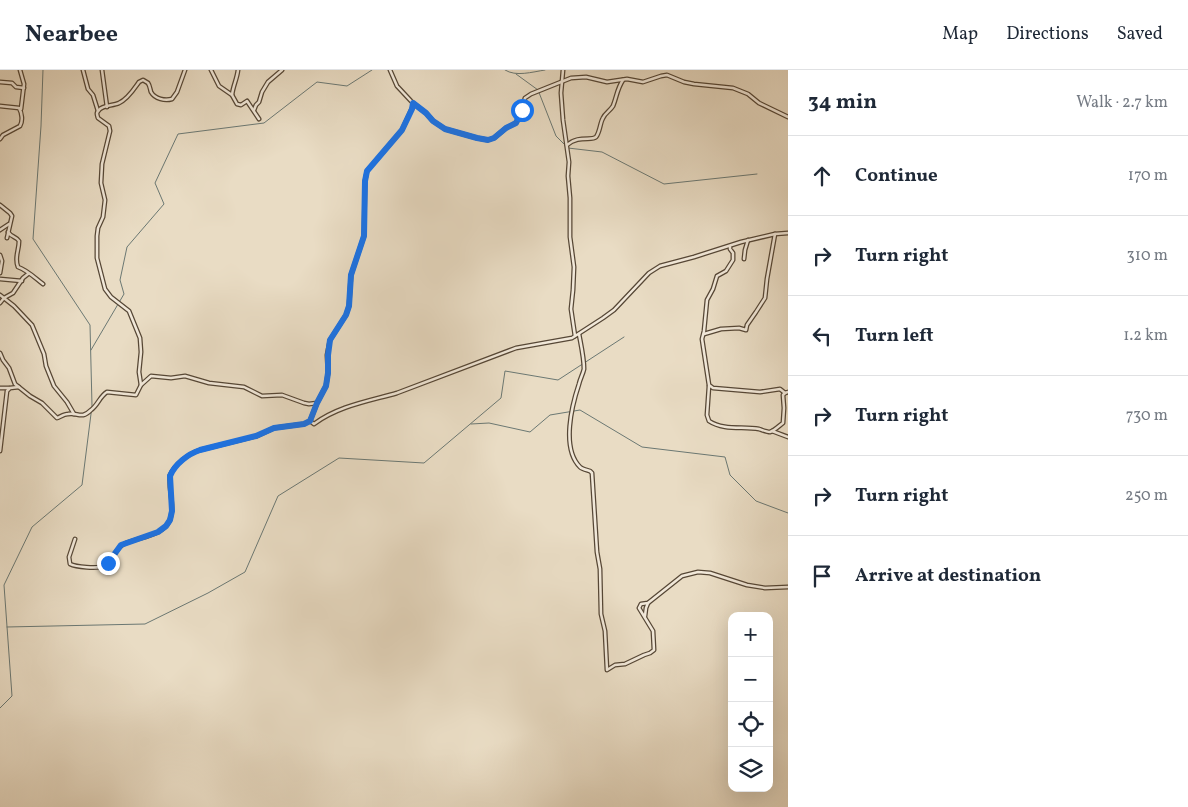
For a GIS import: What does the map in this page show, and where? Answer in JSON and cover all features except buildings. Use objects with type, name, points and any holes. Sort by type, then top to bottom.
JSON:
[{"type":"street","points":[[0,139],[3,135],[21,125],[24,88],[20,70]]},
{"type":"street","points":[[83,70],[88,89],[93,95],[98,118],[109,126],[110,132],[102,164],[101,182],[105,200],[103,216],[98,230],[97,258],[105,289],[111,297],[129,312],[140,338],[141,385]]},
{"type":"street","points":[[102,70],[108,106]]},
{"type":"street","points":[[98,111],[122,101],[143,80],[148,83],[151,92],[155,96],[164,100],[172,99],[176,94],[185,70]]},
{"type":"street","points":[[211,70],[219,86],[232,94],[237,104],[241,105],[247,101],[259,119]]},
{"type":"street","points":[[232,94],[238,77],[238,70]]},
{"type":"street","points":[[253,110],[259,102],[268,82],[282,70]]},
{"type":"street","points":[[390,70],[397,86],[433,121],[445,129],[488,140],[516,123],[526,98],[531,94],[565,79],[579,77],[606,82],[623,79],[643,82],[667,75],[694,84],[733,88],[748,94],[759,103],[788,117]]},
{"type":"street","points":[[563,70],[561,82],[562,112],[567,145],[570,237],[574,267],[571,309],[575,336]]},
{"type":"street","points":[[567,145],[572,140],[595,138],[603,117],[612,107],[617,89],[623,79]]},
{"type":"street","points":[[0,82],[11,82],[17,88],[24,88]]},
{"type":"street","points":[[75,539],[69,557],[70,564],[93,568],[106,566],[121,545],[158,532],[166,526],[172,511],[170,476],[178,464],[191,453],[256,436],[274,428],[304,424],[310,421],[326,386],[330,340],[346,315],[349,306],[351,275],[364,236],[365,181],[367,171],[402,130],[413,103]]},
{"type":"street","points":[[0,106],[18,107],[21,111]]},
{"type":"street","points":[[0,205],[11,214],[7,238]]},
{"type":"street","points":[[0,230],[10,223]]},
{"type":"street","points":[[8,232],[18,239],[19,242],[16,256],[18,267],[26,270],[43,284]]},
{"type":"street","points":[[310,421],[314,424],[322,418],[366,400],[397,393],[516,348],[572,338],[614,310],[643,279],[660,266],[748,240],[788,233]]},
{"type":"street","points":[[703,334],[721,329],[739,328],[746,330],[747,325],[764,298],[775,234]]},
{"type":"street","points":[[744,259],[748,240]]},
{"type":"street","points":[[730,246],[733,260],[724,273],[716,278],[707,300],[703,334],[703,347],[709,385],[707,415],[709,421],[727,427],[772,431],[788,437]]},
{"type":"street","points":[[0,255],[2,261],[0,273]]},
{"type":"street","points":[[0,303],[4,298],[13,293],[29,274]]},
{"type":"street","points":[[0,280],[22,281]]},
{"type":"street","points":[[0,295],[14,306],[32,325],[54,386],[75,415]]},
{"type":"street","points":[[579,334],[584,370],[579,382],[569,425],[573,453],[579,466],[592,473],[607,670],[615,665],[625,664],[653,651],[653,632],[639,608],[641,604],[648,603],[682,576],[698,572],[710,573],[757,587],[772,589],[788,587]]},
{"type":"street","points":[[0,352],[14,382],[42,403],[57,418],[68,414],[83,415],[90,411],[103,394],[107,392],[136,395],[141,385],[151,376],[188,377],[209,383],[244,387],[262,396],[282,395],[304,403],[317,403]]},
{"type":"street","points":[[709,385],[710,387],[720,389],[756,392],[780,389],[787,392],[783,395],[783,423],[772,431]]},
{"type":"street","points":[[0,388],[19,387]]},
{"type":"street","points":[[0,451],[7,394],[10,388]]},
{"type":"street","points":[[645,618],[648,603]]},
{"type":"waterway","points":[[0,708],[12,696],[4,585],[32,527],[82,485],[92,406],[90,325],[33,239],[43,70]]},
{"type":"waterway","points":[[91,350],[124,294],[120,280],[127,247],[164,204],[155,183],[178,134],[264,123],[317,82],[347,86],[372,70]]},
{"type":"waterway","points":[[505,70],[519,74],[545,70]]},
{"type":"waterway","points":[[516,74],[538,90],[556,136],[565,145]]},
{"type":"waterway","points":[[568,148],[602,152],[664,184],[757,174]]},
{"type":"waterway","points":[[7,627],[145,624],[208,593],[245,572],[278,496],[339,458],[424,463],[501,398],[505,371],[558,380],[624,337]]},
{"type":"waterway","points":[[471,424],[489,423],[530,432],[550,415],[580,410],[642,447],[725,457],[730,475],[756,501],[788,513]]},
{"type":"route","points":[[108,563],[121,545],[158,532],[166,526],[172,511],[170,476],[178,464],[191,453],[256,436],[274,428],[304,424],[310,421],[326,386],[330,340],[346,315],[349,306],[351,275],[364,236],[365,181],[367,171],[402,130],[413,103],[445,129],[488,140],[498,136],[506,128],[516,123],[522,110]]}]
